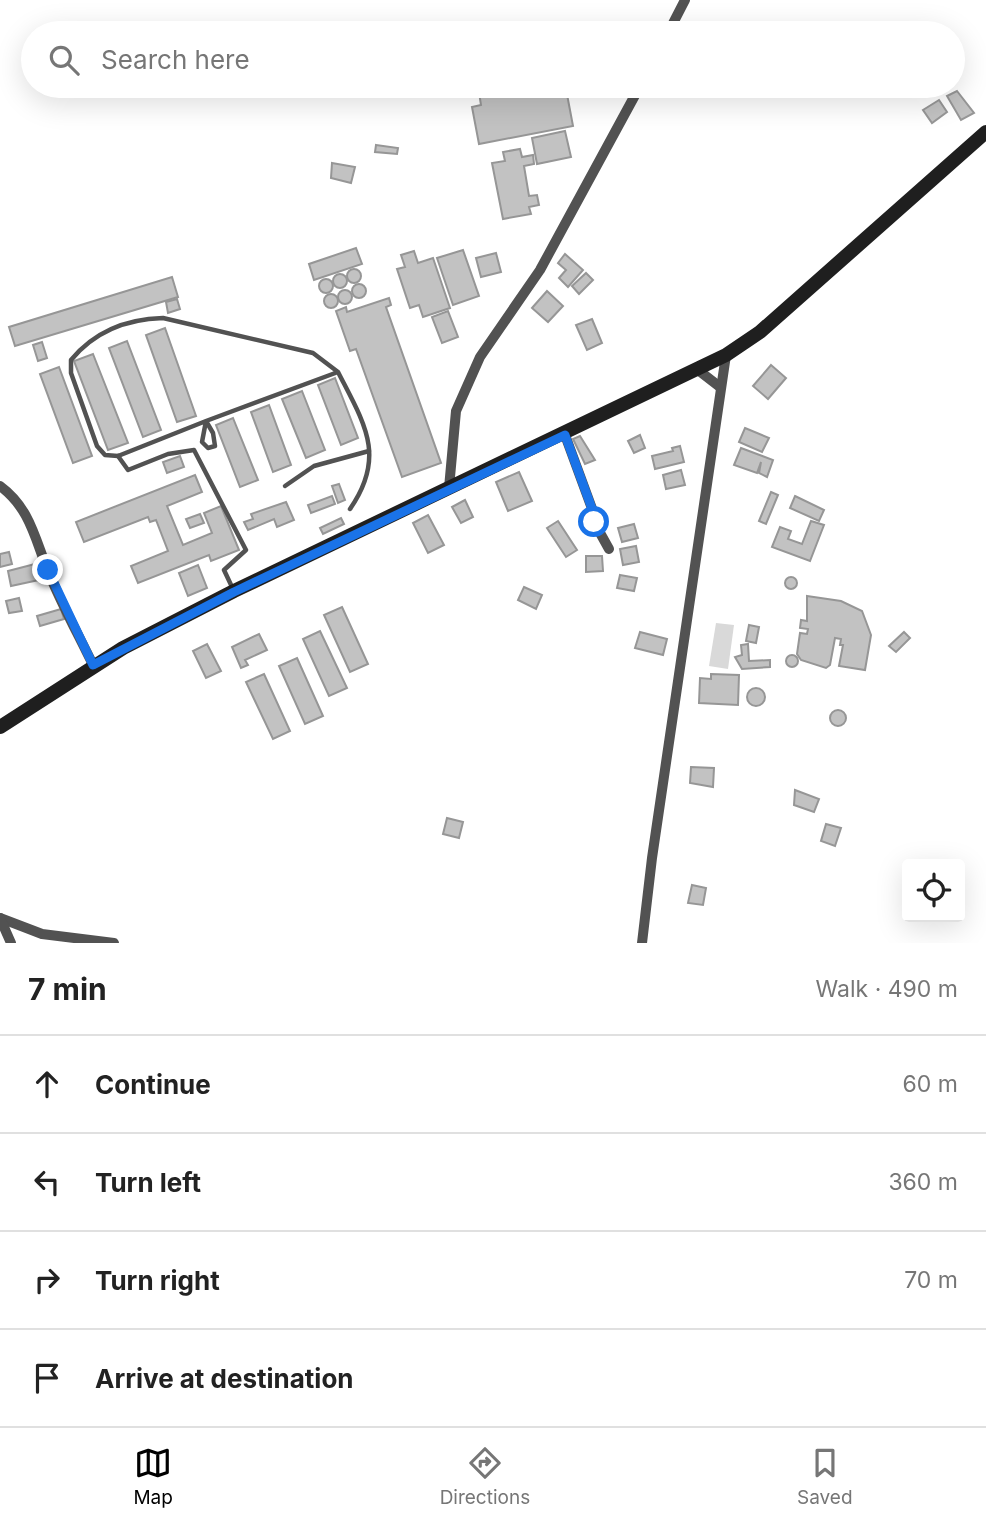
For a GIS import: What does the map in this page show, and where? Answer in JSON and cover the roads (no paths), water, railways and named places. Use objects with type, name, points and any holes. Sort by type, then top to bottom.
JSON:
[{"type":"main road","points":[[0,727],[93,665],[234,592],[565,435],[726,355],[768,325],[986,132]]},
{"type":"street","points":[[674,21],[685,0]]},
{"type":"street","points":[[449,488],[456,411],[480,357],[540,270],[633,98]]},
{"type":"street","points":[[642,943],[652,858],[726,355]]},
{"type":"street","points":[[698,370],[720,387]]},
{"type":"street","points":[[565,435],[594,514],[594,522],[609,549]]},
{"type":"street","points":[[0,486],[20,505],[31,522],[48,570],[93,665]]},
{"type":"street","points":[[11,943],[0,918],[42,934],[114,943]]},
{"type":"lane","points":[[338,372],[118,456],[106,455],[97,446],[71,373],[71,360],[84,344],[109,330],[146,318],[179,320],[313,353],[338,372],[365,428],[370,465],[366,487],[351,509]]},
{"type":"lane","points":[[206,421],[213,433],[215,446],[208,447],[202,442],[206,421]]},
{"type":"lane","points":[[118,456],[128,470],[168,454],[194,450],[246,550],[224,570],[234,592]]},
{"type":"lane","points":[[285,486],[314,466],[369,452]]}]
